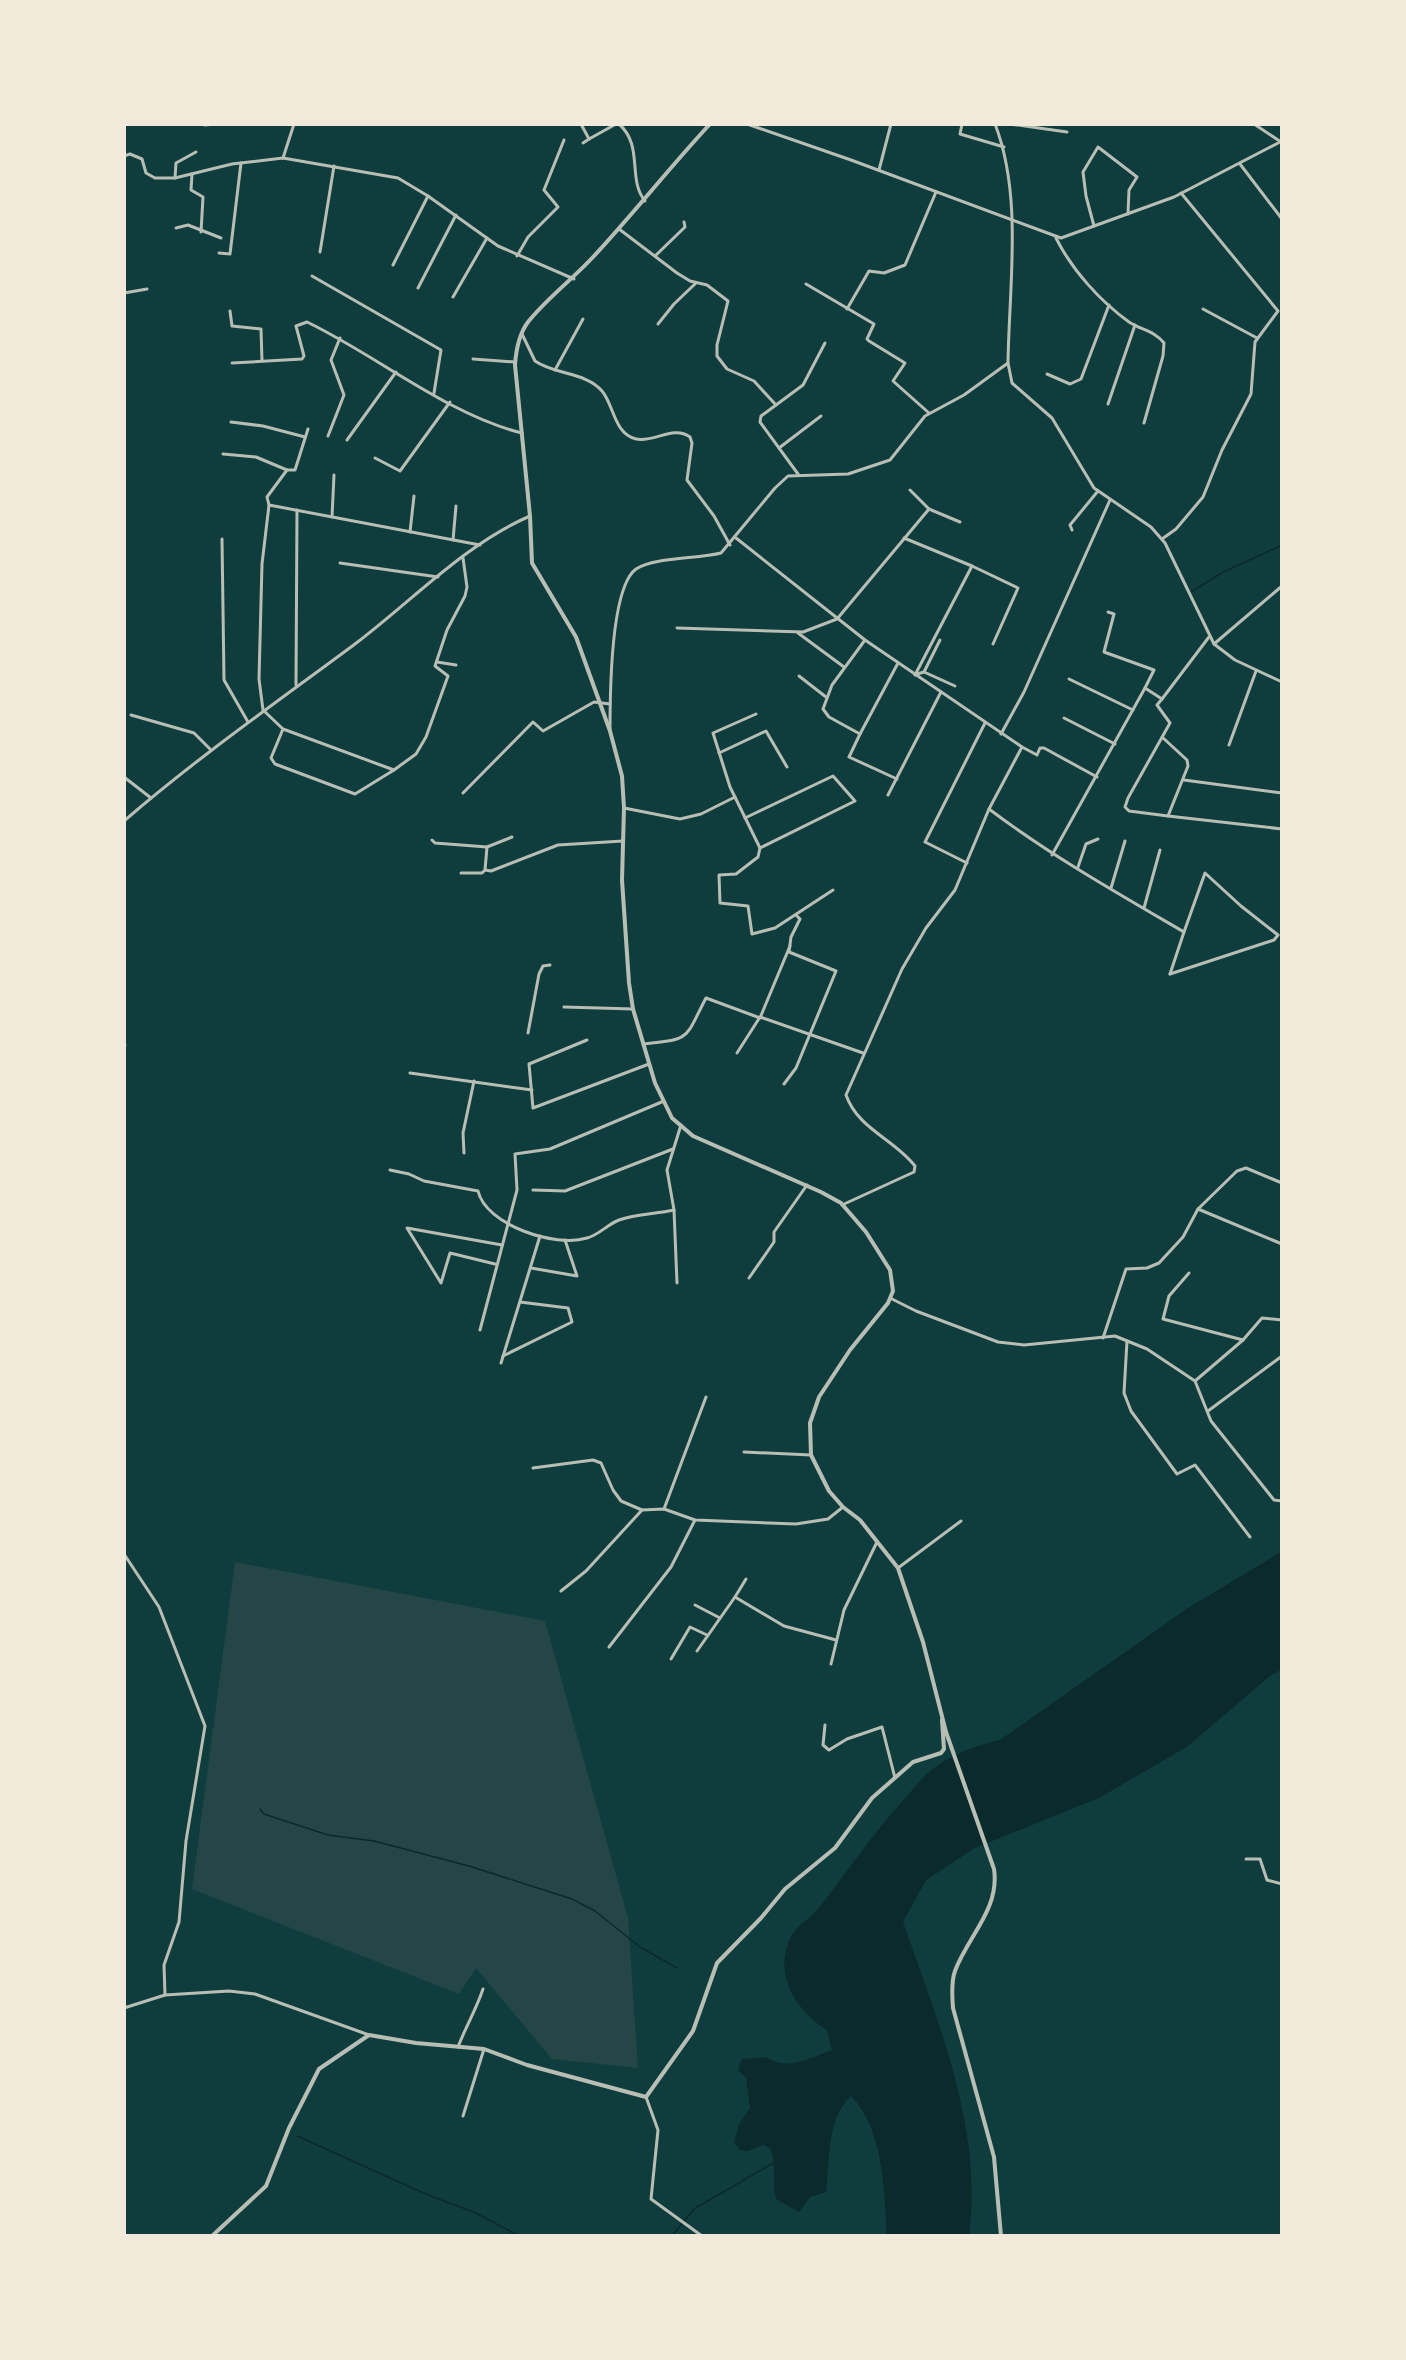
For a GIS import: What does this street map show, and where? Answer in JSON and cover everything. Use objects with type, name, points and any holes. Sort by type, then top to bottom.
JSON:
[{"type":"street","points":[[205,125],[215,124]]},
{"type":"street","points":[[283,158],[294,124]]},
{"type":"street","points":[[581,124],[589,139]]},
{"type":"street","points":[[582,143],[617,124],[631,138],[635,152],[639,190],[645,201]]},
{"type":"street","points":[[710,124],[645,201],[574,279],[528,322],[522,334],[515,362],[530,516],[532,563],[569,622],[610,731],[622,776],[624,808],[622,880],[633,1010],[649,1064],[672,1118],[693,1136],[807,1185],[842,1204],[866,1232],[890,1270],[893,1291],[890,1298],[850,1350],[819,1397],[810,1423],[811,1455],[829,1491],[843,1508],[860,1520],[878,1540],[898,1568],[923,1642],[946,1732],[989,1855],[996,1884],[993,1899],[954,1973],[952,1992],[953,2008],[994,2157],[1001,2235]]},
{"type":"street","points":[[747,124],[879,170],[1056,238],[1090,286],[1109,305],[1135,325],[1158,335],[1164,343],[1163,356],[1144,423]]},
{"type":"street","points":[[879,170],[891,124]]},
{"type":"street","points":[[962,124],[960,134],[1004,147]]},
{"type":"street","points":[[995,124],[1004,147],[1012,190],[1008,363],[1012,383],[1052,418],[1098,491],[1151,527],[1162,539],[1177,565],[1214,644],[1256,672],[1281,682]]},
{"type":"street","points":[[1010,124],[1067,132]]},
{"type":"street","points":[[1056,238],[1128,214],[1181,193],[1281,141],[1254,124]]},
{"type":"street","points":[[517,256],[528,237],[558,207],[544,190],[564,140]]},
{"type":"street","points":[[1094,226],[1086,196],[1083,172],[1098,147],[1137,177],[1129,190],[1128,214]]},
{"type":"street","points":[[175,178],[176,163],[196,152]]},
{"type":"street","points":[[124,156],[130,154],[142,159],[146,173],[155,177],[175,178],[241,163],[283,158],[398,178],[517,256],[574,279]]},
{"type":"street","points":[[219,253],[230,254],[241,163]]},
{"type":"street","points":[[1240,164],[1281,219]]},
{"type":"street","points":[[320,252],[334,166]]},
{"type":"street","points":[[192,174],[191,190],[203,197],[201,232]]},
{"type":"street","points":[[847,309],[869,271],[884,273],[905,265],[936,192]]},
{"type":"street","points":[[1162,539],[1176,529],[1204,496],[1222,450],[1251,394],[1257,338],[1278,308],[1181,193]]},
{"type":"street","points":[[393,265],[428,196]]},
{"type":"street","points":[[417,288],[456,215]]},
{"type":"street","points":[[656,256],[685,226],[684,222]]},
{"type":"street","points":[[176,228],[188,225],[221,238]]},
{"type":"street","points":[[619,229],[696,283],[707,285],[728,302],[717,345],[717,356],[727,369],[754,381],[776,405]]},
{"type":"street","points":[[453,297],[487,238]]},
{"type":"street","points":[[312,276],[441,350],[434,394]]},
{"type":"street","points":[[658,324],[674,304],[696,283]]},
{"type":"street","points":[[806,284],[874,324],[867,339],[905,363],[893,381],[929,413]]},
{"type":"street","points":[[124,293],[147,289]]},
{"type":"street","points":[[1047,374],[1071,384],[1081,379],[1109,305]]},
{"type":"street","points":[[1203,309],[1257,338]]},
{"type":"street","points":[[230,311],[232,326],[261,329],[261,361]]},
{"type":"street","points":[[555,370],[583,320]]},
{"type":"street","points":[[232,363],[303,358],[296,329],[298,323],[307,322],[340,338],[434,394],[501,427],[522,433]]},
{"type":"street","points":[[1108,404],[1135,325]]},
{"type":"street","points":[[522,334],[535,361],[590,381],[602,391],[620,427],[636,439],[676,433],[690,437],[692,443],[687,480],[714,516],[730,545]]},
{"type":"street","points":[[328,436],[344,395],[331,360],[340,338]]},
{"type":"street","points":[[798,474],[759,419],[803,385],[825,343]]},
{"type":"street","points":[[473,359],[515,362]]},
{"type":"street","points":[[610,731],[611,653],[625,585],[630,575],[637,569],[650,564],[721,553],[736,538],[775,488],[788,476],[848,474],[890,460],[910,433],[929,413],[964,395],[1008,363]]},
{"type":"street","points":[[347,440],[396,372]]},
{"type":"street","points":[[375,458],[400,471],[450,402]]},
{"type":"street","points":[[778,448],[821,416]]},
{"type":"street","points":[[231,422],[263,426],[305,437]]},
{"type":"street","points":[[224,454],[256,458],[287,470],[295,470],[308,429]]},
{"type":"street","points":[[287,470],[267,497],[269,505],[262,564],[259,679],[262,710],[283,729],[394,770]]},
{"type":"street","points":[[332,517],[333,475]]},
{"type":"street","points":[[910,490],[929,508],[960,522]]},
{"type":"street","points":[[1072,530],[1070,525],[1098,491]]},
{"type":"street","points":[[410,532],[414,496]]},
{"type":"street","points":[[1001,735],[1024,692],[1110,500]]},
{"type":"street","points":[[269,505],[480,545]]},
{"type":"street","points":[[453,540],[456,506]]},
{"type":"street","points":[[677,628],[797,632],[837,620],[929,508]]},
{"type":"street","points":[[296,685],[297,510]]},
{"type":"street","points":[[124,821],[210,749],[355,644],[480,545],[507,526],[530,516]]},
{"type":"street","points":[[736,538],[837,620],[1001,735],[1037,755],[1040,748],[1044,748],[1097,777]]},
{"type":"street","points":[[904,538],[1018,588],[993,644]]},
{"type":"street","points":[[222,539],[224,680],[248,722]]},
{"type":"street","points":[[283,729],[271,758],[275,764],[356,794],[416,754],[426,737],[448,676],[435,666],[447,630],[465,596],[467,587],[463,558]]},
{"type":"street","points":[[340,563],[438,577]]},
{"type":"street","points":[[915,675],[972,566]]},
{"type":"street","points":[[1214,644],[1281,586]]},
{"type":"street","points":[[1052,855],[1154,670],[1104,652],[1114,614],[1108,612]]},
{"type":"street","points":[[797,632],[844,667]]},
{"type":"street","points":[[1209,637],[1157,705],[1170,723],[1125,807],[1129,811],[1281,829]]},
{"type":"street","points":[[860,734],[829,717],[823,709],[826,697],[844,667],[865,640]]},
{"type":"street","points":[[924,672],[940,640]]},
{"type":"street","points":[[436,662],[456,665]]},
{"type":"street","points":[[897,779],[849,757],[898,663]]},
{"type":"street","points":[[915,675],[924,672],[956,686]]},
{"type":"street","points":[[1228,745],[1256,672]]},
{"type":"street","points":[[799,676],[826,697]]},
{"type":"street","points":[[1069,679],[1133,711]]},
{"type":"street","points":[[1145,688],[1162,699]]},
{"type":"street","points":[[888,795],[941,692]]},
{"type":"street","points":[[463,793],[533,722],[543,731],[572,712],[594,702],[610,704]]},
{"type":"street","points":[[756,714],[713,733],[735,797],[760,848],[758,857],[736,874],[719,875],[720,903],[748,906],[752,934],[775,928],[832,890]]},
{"type":"street","points":[[131,715],[194,733],[210,749]]},
{"type":"street","points":[[1064,718],[1115,744]]},
{"type":"street","points":[[967,863],[925,842],[985,723]]},
{"type":"street","points":[[719,753],[766,731],[787,767]]},
{"type":"street","points":[[1162,738],[1187,760],[1184,780],[1168,816]]},
{"type":"street","points":[[842,1204],[914,1172],[915,1166],[902,1150],[865,1125],[851,1108],[846,1095],[902,969],[926,928],[956,890],[989,809],[1022,747]]},
{"type":"street","points":[[745,818],[833,776],[855,801],[760,848]]},
{"type":"street","points":[[124,777],[151,798]]},
{"type":"street","points":[[1184,780],[1281,793]]},
{"type":"street","points":[[624,808],[680,819],[701,814],[735,797]]},
{"type":"street","points":[[989,809],[1052,855],[1078,867],[1184,932]]},
{"type":"street","points":[[432,840],[435,843],[487,847],[512,837]]},
{"type":"street","points":[[1078,867],[1086,844],[1098,839]]},
{"type":"street","points":[[461,873],[492,871],[558,845],[623,841]]},
{"type":"street","points":[[1112,888],[1125,841]]},
{"type":"street","points":[[485,870],[487,847]]},
{"type":"street","points":[[1144,908],[1160,849]]},
{"type":"street","points":[[1205,873],[1241,906],[1278,934],[1274,940],[1170,974],[1184,932],[1205,873]]},
{"type":"street","points":[[784,1084],[796,1068],[836,971],[789,952],[791,937],[800,919],[796,915]]},
{"type":"street","points":[[737,1053],[760,1018],[790,946]]},
{"type":"street","points":[[528,1033],[539,974],[543,966],[550,965]]},
{"type":"street","points":[[643,1044],[677,1041],[686,1036],[706,998],[809,1036],[863,1053]]},
{"type":"street","points":[[564,1007],[633,1010]]},
{"type":"street","points":[[587,1040],[529,1064],[533,1108],[649,1064]]},
{"type":"street","points":[[410,1073],[532,1090]]},
{"type":"street","points":[[464,1153],[463,1132],[474,1081]]},
{"type":"street","points":[[480,1330],[492,1290],[495,1264],[509,1226],[517,1190],[515,1154],[550,1149],[664,1101]]},
{"type":"street","points":[[677,1283],[674,1210],[668,1170],[681,1125]]},
{"type":"street","points":[[532,1190],[565,1191],[674,1149]]},
{"type":"street","points":[[1102,1338],[1126,1269],[1147,1268],[1159,1263],[1183,1237],[1198,1209],[1237,1171],[1246,1168],[1281,1183]]},
{"type":"street","points":[[390,1170],[409,1174],[424,1181],[478,1191],[481,1201],[509,1226],[540,1236],[565,1240],[587,1238],[620,1220],[674,1210]]},
{"type":"street","points":[[749,1278],[774,1242],[774,1232],[807,1185]]},
{"type":"street","points":[[1198,1209],[1281,1244]]},
{"type":"street","points":[[495,1264],[450,1253],[441,1283],[407,1228],[502,1245]]},
{"type":"street","points":[[501,1363],[540,1236]]},
{"type":"street","points":[[531,1268],[577,1276],[565,1240]]},
{"type":"street","points":[[1189,1273],[1169,1296],[1163,1319],[1242,1340]]},
{"type":"street","points":[[890,1298],[916,1311],[998,1342],[1024,1345],[1115,1336],[1147,1349],[1195,1381],[1211,1421],[1274,1500],[1281,1501]]},
{"type":"street","points":[[503,1356],[572,1322],[567,1308],[520,1302]]},
{"type":"street","points":[[1195,1381],[1242,1340],[1262,1318],[1281,1320]]},
{"type":"street","points":[[1127,1341],[1124,1393],[1131,1411],[1177,1474],[1195,1465],[1250,1537]]},
{"type":"street","points":[[1208,1411],[1281,1356]]},
{"type":"street","points":[[664,1509],[706,1397]]},
{"type":"street","points":[[744,1452],[811,1455]]},
{"type":"street","points":[[533,1468],[593,1460],[601,1463],[621,1501],[642,1510],[664,1509],[695,1520],[796,1524],[828,1520],[843,1508]]},
{"type":"street","points":[[561,1591],[586,1571],[642,1510]]},
{"type":"street","points":[[609,1647],[671,1567],[695,1520]]},
{"type":"street","points":[[898,1568],[961,1521]]},
{"type":"street","points":[[831,1664],[844,1610],[878,1540]]},
{"type":"street","points":[[124,1554],[159,1607],[205,1726],[186,1841],[179,1922],[164,1965],[165,1995]]},
{"type":"street","points":[[697,1650],[746,1579]]},
{"type":"street","points":[[735,1597],[784,1626],[836,1640]]},
{"type":"street","points":[[695,1605],[720,1618]]},
{"type":"street","points":[[671,1659],[690,1627],[707,1635]]},
{"type":"street","points":[[646,2097],[689,2038],[717,1963],[761,1918],[785,1889],[835,1848],[872,1798],[913,1762],[941,1753],[944,1749],[943,1720]]},
{"type":"street","points":[[825,1725],[823,1745],[829,1750],[847,1739],[882,1727],[895,1778]]},
{"type":"street","points":[[1246,1859],[1260,1859],[1267,1880],[1281,1884]]},
{"type":"street","points":[[458,2048],[469,2018],[475,2013],[483,1989]]},
{"type":"street","points":[[124,2008],[165,1995],[229,1991],[255,1994],[369,2035],[458,2048],[484,2049],[527,2065],[646,2097]]},
{"type":"street","points":[[212,2235],[266,2186],[289,2128],[319,2068],[369,2035]]},
{"type":"street","points":[[463,2116],[484,2049]]},
{"type":"street","points":[[646,2097],[658,2130],[651,2199],[702,2235]]},
{"type":"shaded area","points":[[1281,1552],[1281,1670],[1271,1675],[1188,1746],[1101,1797],[975,1848],[926,1880],[903,1922],[943,2037],[963,2115],[970,2155],[972,2195],[969,2235],[887,2235],[883,2180],[876,2143],[870,2125],[851,2096],[843,2105],[833,2128],[826,2192],[810,2197],[799,2212],[776,2199],[770,2148],[763,2145],[748,2151],[740,2150],[734,2142],[739,2124],[750,2108],[746,2078],[738,2070],[742,2059],[766,2057],[782,2063],[790,2063],[807,2060],[832,2050],[827,2030],[808,2015],[788,1984],[784,1959],[787,1947],[796,1930],[818,1909],[884,1822],[930,1771],[957,1754],[1000,1740],[1188,1608]]},
{"type":"shaded area","points":[[235,1562],[545,1621],[628,1918],[638,2068],[552,2059],[476,1968],[459,1994],[192,1889]]},
{"type":"waterway","points":[[1191,592],[1223,572],[1282,545]]},
{"type":"waterway","points":[[260,1809],[264,1814],[328,1835],[374,1841],[469,1866],[572,1899],[595,1911],[640,1947],[677,1968]]},
{"type":"waterway","points":[[297,2136],[428,2195],[474,2212],[519,2236]]},
{"type":"waterway","points":[[672,2236],[694,2209],[775,2162]]}]
